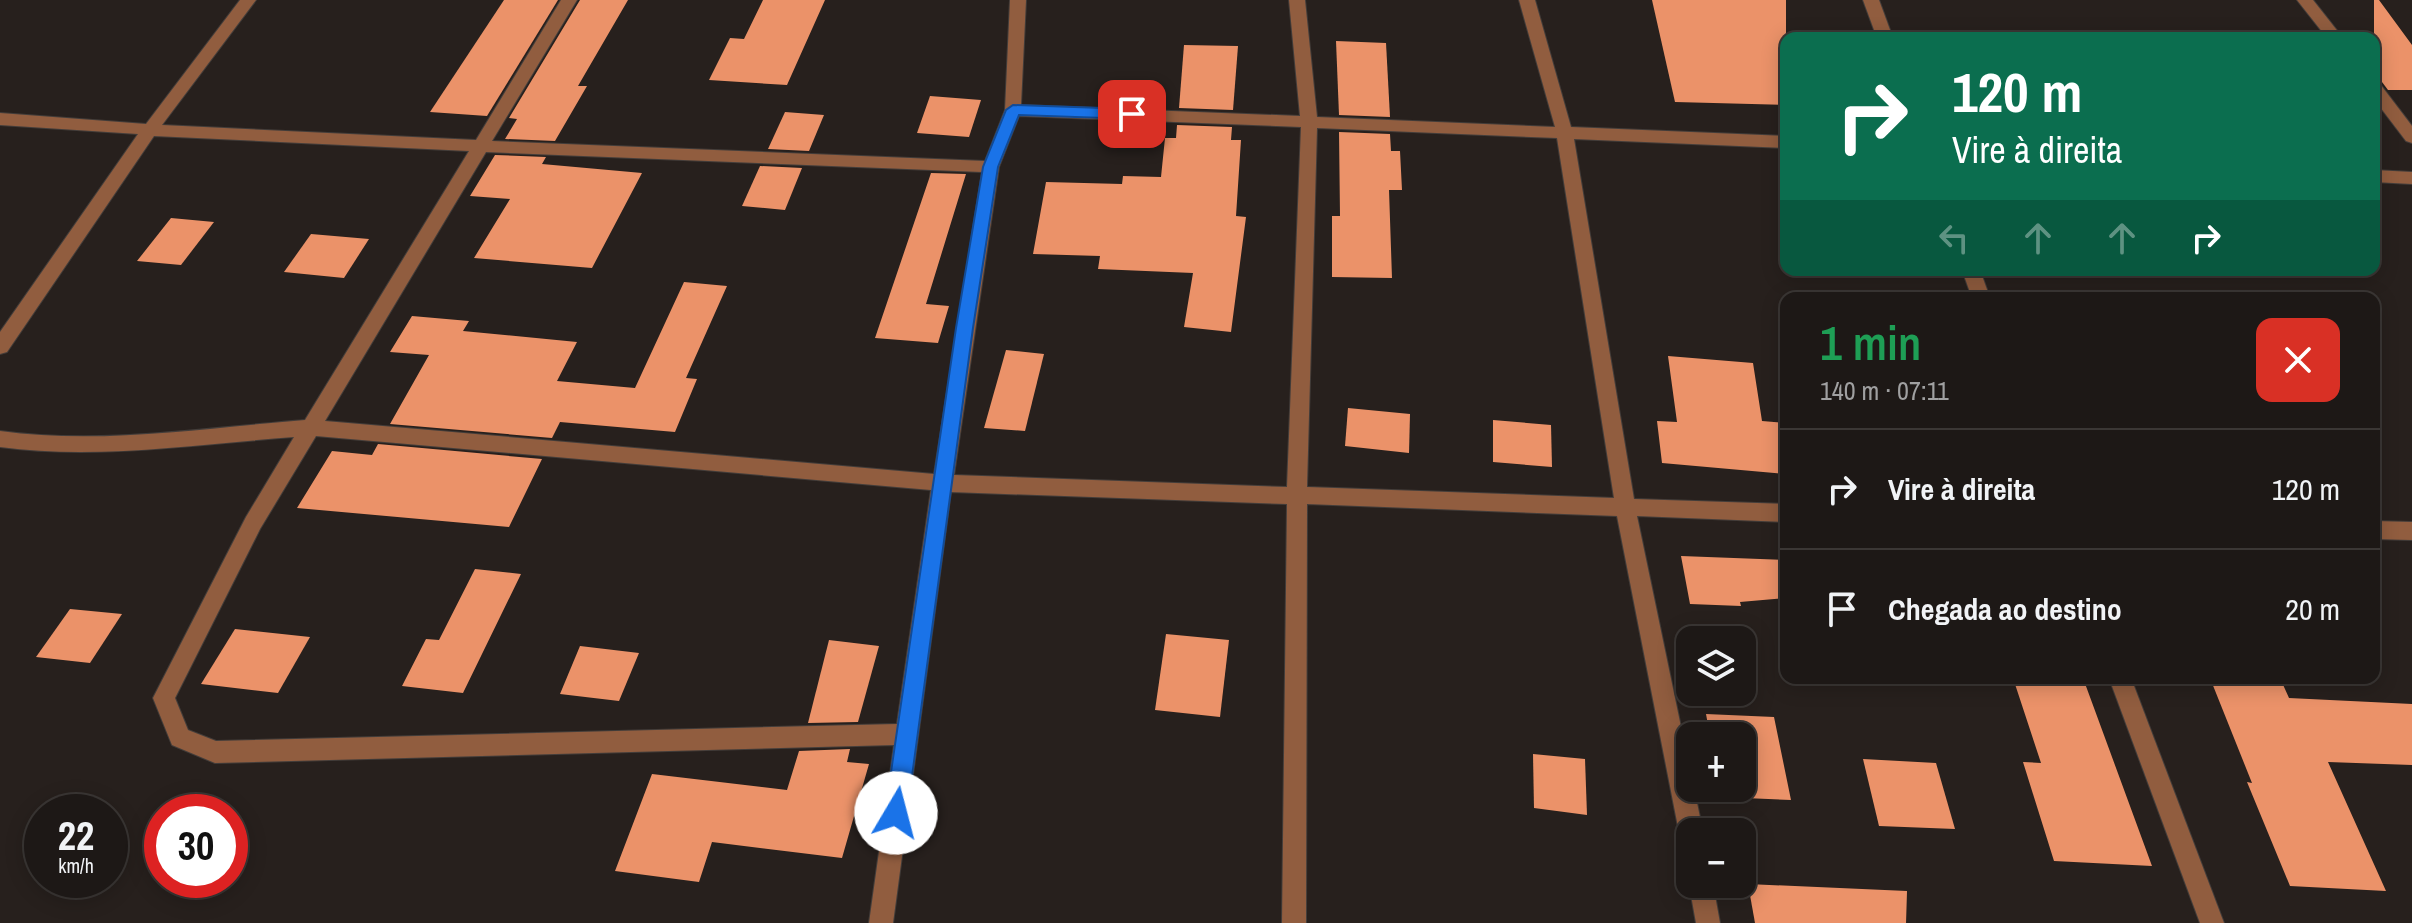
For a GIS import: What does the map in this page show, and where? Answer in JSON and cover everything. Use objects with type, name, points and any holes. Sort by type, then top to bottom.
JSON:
[{"type":"street","points":[[0,347],[149,131],[248,0]]},
{"type":"street","points":[[569,0],[253,523],[164,698],[180,737],[215,752],[908,734]]},
{"type":"street","points":[[881,923],[942,483],[991,167],[1013,110],[1018,0]]},
{"type":"street","points":[[1294,923],[1297,495],[1309,121],[1297,0]]},
{"type":"street","points":[[1527,0],[1564,131],[1625,506],[1688,818]]},
{"type":"street","points":[[1871,0],[1883,32]]},
{"type":"street","points":[[2305,0],[2330,32]]},
{"type":"street","points":[[2380,96],[2412,137]]},
{"type":"street","points":[[1013,110],[1780,142]]},
{"type":"street","points":[[0,119],[149,131],[991,167]]},
{"type":"street","points":[[2380,176],[2412,178]]},
{"type":"street","points":[[0,439],[36,444],[132,441],[310,428],[942,483],[1780,513]]},
{"type":"street","points":[[2380,530],[2412,531]]},
{"type":"street","points":[[2122,684],[2212,923]]},
{"type":"street","points":[[1704,898],[1708,923]]},
{"type":"building","points":[[504,0],[558,0],[487,116],[430,112]]},
{"type":"building","points":[[580,0],[628,0],[578,86],[587,86],[555,141],[505,139],[517,119],[509,118]]},
{"type":"building","points":[[763,0],[825,0],[787,85],[709,80],[730,38],[744,39]]},
{"type":"building","points":[[1652,0],[1786,0],[1786,32],[1780,32],[1780,105],[1675,102]]},
{"type":"building","points":[[2374,0],[2379,0],[2412,45],[2412,90],[2388,90],[2380,82],[2380,32],[2374,32]]},
{"type":"building","points":[[1336,41],[1386,43],[1390,117],[1339,115]]},
{"type":"building","points":[[1184,45],[1238,46],[1233,110],[1179,108]]},
{"type":"building","points":[[930,96],[981,100],[969,137],[917,133]]},
{"type":"building","points":[[785,112],[824,115],[809,151],[768,149]]},
{"type":"building","points":[[1177,125],[1232,127],[1231,140],[1241,140],[1236,216],[1246,217],[1231,332],[1184,327],[1193,273],[1098,269],[1100,256],[1033,254],[1046,182],[1122,184],[1123,176],[1161,177],[1165,138],[1176,138]]},
{"type":"building","points":[[1339,132],[1390,134],[1391,151],[1400,151],[1402,190],[1389,190],[1392,278],[1332,277],[1332,216],[1340,216]]},
{"type":"building","points":[[495,155],[546,157],[542,164],[642,173],[592,268],[474,258],[510,199],[470,196]]},
{"type":"building","points":[[760,166],[802,168],[785,210],[742,206]]},
{"type":"building","points":[[931,173],[966,174],[926,304],[949,306],[938,343],[875,338]]},
{"type":"building","points":[[171,218],[214,222],[181,265],[137,261]]},
{"type":"building","points":[[311,234],[369,239],[344,278],[284,272]]},
{"type":"building","points":[[684,282],[727,286],[686,378],[697,379],[675,432],[560,422],[552,438],[390,424],[429,355],[390,352],[412,316],[469,321],[463,331],[577,342],[557,381],[635,388]]},
{"type":"building","points":[[1006,350],[1044,354],[1025,431],[984,428]]},
{"type":"building","points":[[1668,356],[1753,363],[1762,421],[1780,422],[1780,473],[1662,463],[1657,421],[1677,422]]},
{"type":"building","points":[[1348,408],[1410,414],[1409,453],[1345,446]]},
{"type":"building","points":[[1493,420],[1551,425],[1552,467],[1493,462]]},
{"type":"building","points":[[378,444],[542,459],[509,527],[297,508],[332,451],[372,455]]},
{"type":"building","points":[[1681,556],[1780,560],[1780,599],[1740,602],[1741,606],[1690,604]]},
{"type":"building","points":[[475,569],[521,574],[463,693],[402,686],[426,639],[439,640]]},
{"type":"building","points":[[70,609],[122,614],[90,663],[36,657]]},
{"type":"building","points":[[235,629],[310,637],[278,693],[201,684]]},
{"type":"building","points":[[1166,634],[1229,640],[1220,717],[1155,710]]},
{"type":"building","points":[[829,640],[879,646],[858,722],[808,723]]},
{"type":"building","points":[[580,646],[639,653],[619,701],[560,694]]},
{"type":"building","points":[[2015,684],[2085,684],[2152,866],[2054,861],[2023,762],[2041,763]]},
{"type":"building","points":[[2212,684],[2283,684],[2289,698],[2412,704],[2412,765],[2328,762],[2386,891],[2290,886],[2247,782],[2252,783]]},
{"type":"building","points":[[1706,714],[1774,717],[1791,800],[1756,798],[1756,722],[1707,722]]},
{"type":"building","points":[[850,749],[847,762],[869,764],[842,858],[712,842],[699,882],[615,871],[652,774],[787,790],[799,751]]},
{"type":"building","points":[[1533,754],[1585,759],[1587,815],[1534,808]]},
{"type":"building","points":[[1863,759],[1936,763],[1955,829],[1879,826]]},
{"type":"building","points":[[1756,884],[1907,891],[1906,923],[1755,923],[1751,898],[1756,898]]},
{"type":"route","points":[[896,813],[964,328],[991,167],[1013,110],[1132,114]]}]
